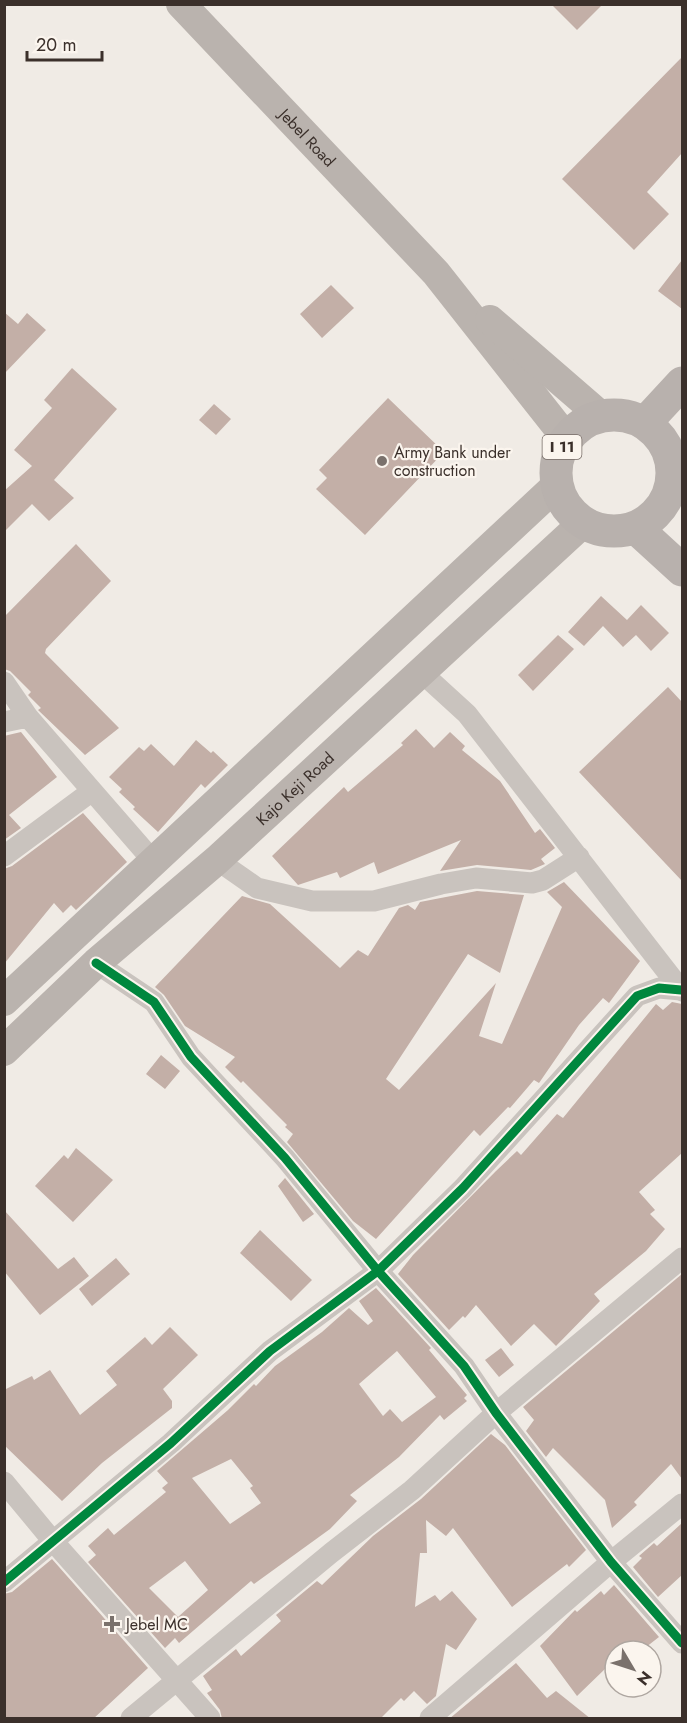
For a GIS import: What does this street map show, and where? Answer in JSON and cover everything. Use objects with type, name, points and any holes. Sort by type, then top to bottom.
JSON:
[{"type":"main road","name":"Jebel Road","points":[[181,4],[436,273],[567,439]]},
{"type":"main road","name":"Jebel Road","points":[[436,273],[601,416]]},
{"type":"main road","points":[[645,423],[682,383]]},
{"type":"main road","points":[[4,1001],[557,485],[566,507],[583,523],[609,532],[636,528],[675,510],[672,485],[676,448],[645,423],[624,416],[601,416]]},
{"type":"main road","name":"I 11","points":[[557,485],[557,461],[567,439],[588,421],[601,416]]},
{"type":"main road","name":"Kajo Keji Road","points":[[4,1051],[96,963],[217,860],[583,523]]},
{"type":"main road","points":[[636,528],[682,570]]},
{"type":"street","points":[[421,672],[467,714],[682,990]]},
{"type":"street","points":[[4,681],[28,717],[154,862]]},
{"type":"street","points":[[4,722],[28,717]]},
{"type":"street","points":[[4,856],[92,791]]},
{"type":"street","points":[[217,860],[257,888],[312,901],[374,901],[441,884],[476,878],[532,883],[543,880],[579,857]]},
{"type":"street","points":[[96,963],[154,1002],[191,1057],[285,1158],[378,1271],[464,1366],[496,1413],[611,1562],[682,1643]]},
{"type":"street","points":[[4,1582],[178,1437],[278,1345],[378,1271],[463,1188],[637,996],[658,988],[682,990]]},
{"type":"street","points":[[131,1719],[331,1553],[412,1490],[496,1413],[682,1258]]},
{"type":"street","points":[[4,1482],[175,1682],[210,1719]]},
{"type":"street","points":[[430,1719],[611,1562],[682,1504]]},
{"type":"building","points":[[551,4],[603,4],[577,30]]},
{"type":"building","points":[[682,57],[682,153],[647,192],[669,214],[634,250],[562,179]]},
{"type":"building","points":[[682,260],[682,309],[658,291]]},
{"type":"building","points":[[331,285],[354,308],[322,338],[300,314]]},
{"type":"building","points":[[4,312],[18,324],[27,313],[46,330],[4,374]]},
{"type":"building","points":[[72,368],[117,409],[54,480],[74,498],[49,521],[32,504],[4,532],[4,491],[32,466],[14,450],[52,408],[44,400]]},
{"type":"building","name":"Army Bank under construction","points":[[388,398],[444,452],[365,535],[316,489],[327,478],[319,470]]},
{"type":"building","points":[[214,404],[231,419],[216,435],[199,420]]},
{"type":"building","points":[[76,544],[111,581],[46,649],[45,653],[119,728],[85,755],[38,710],[41,708],[28,695],[31,692],[10,671],[4,669],[4,617]]},
{"type":"building","points":[[601,596],[627,620],[641,605],[669,633],[651,651],[636,635],[623,647],[603,626],[584,646],[568,632]]},
{"type":"building","points":[[558,635],[574,649],[533,691],[518,675]]},
{"type":"building","points":[[668,687],[682,702],[682,881],[579,772]]},
{"type":"building","points":[[416,729],[434,748],[450,732],[465,746],[462,750],[500,781],[535,833],[540,829],[555,848],[541,859],[545,864],[531,870],[477,865],[440,871],[461,840],[378,874],[374,862],[340,878],[337,872],[298,885],[272,856],[344,787],[348,792],[403,745],[401,743]]},
{"type":"building","points":[[21,732],[57,777],[9,815],[21,828],[4,840],[4,736]]},
{"type":"building","points":[[196,740],[228,765],[205,788],[201,784],[158,832],[133,809],[135,807],[119,792],[122,789],[109,777],[139,747],[144,751],[151,744],[174,766]]},
{"type":"building","points":[[83,813],[127,862],[76,910],[71,905],[63,913],[54,903],[4,964],[4,869],[12,866]]},
{"type":"building","points":[[564,882],[640,961],[609,1003],[603,998],[579,1025],[539,1083],[534,1080],[510,1108],[508,1107],[480,1136],[474,1130],[376,1239],[353,1221],[287,1142],[293,1134],[285,1127],[287,1125],[243,1081],[241,1083],[225,1067],[235,1057],[185,1026],[164,995],[155,987],[242,896],[270,904],[340,968],[358,950],[368,956],[399,908],[408,905],[415,910],[420,902],[477,891],[524,895],[500,973],[468,954],[386,1079],[399,1090],[496,983],[479,1036],[502,1044],[562,907],[547,892]]},
{"type":"building","points":[[672,1002],[682,1004],[682,1153],[639,1192],[655,1210],[650,1214],[665,1229],[646,1251],[594,1294],[600,1301],[556,1346],[534,1324],[511,1346],[476,1305],[465,1318],[463,1316],[449,1330],[398,1274],[413,1255],[517,1151],[521,1155],[557,1114],[563,1118],[656,1004],[663,1010]]},
{"type":"building","points":[[161,1055],[180,1071],[165,1089],[146,1074]]},
{"type":"building","points":[[76,1148],[113,1180],[73,1222],[35,1186],[64,1155],[68,1159]]},
{"type":"building","points":[[285,1178],[314,1214],[303,1222],[278,1186]]},
{"type":"building","points":[[4,1210],[58,1269],[74,1257],[89,1276],[40,1315],[4,1271]]},
{"type":"building","points":[[260,1230],[312,1280],[291,1301],[240,1253]]},
{"type":"building","points":[[116,1258],[130,1274],[92,1306],[79,1289]]},
{"type":"building","points":[[682,1274],[682,1479],[671,1464],[634,1502],[637,1505],[612,1528],[605,1500],[553,1448],[546,1457],[526,1431],[534,1420],[523,1407]]},
{"type":"building","points":[[376,1288],[431,1348],[429,1350],[467,1395],[464,1398],[467,1401],[444,1420],[440,1415],[399,1457],[350,1495],[357,1501],[330,1529],[254,1584],[251,1581],[179,1643],[175,1638],[165,1648],[88,1562],[96,1555],[88,1546],[108,1528],[114,1535],[166,1492],[162,1488],[168,1483],[157,1471],[228,1410],[254,1384],[256,1386],[275,1366],[322,1332],[349,1308],[368,1325],[373,1321],[359,1301]],"holes":[[[397,1351],[436,1397],[402,1422],[390,1409],[383,1416],[359,1384]],[[231,1459],[253,1486],[250,1488],[261,1503],[230,1524],[192,1478]],[[185,1561],[208,1590],[178,1617],[149,1588]]]},
{"type":"building","points":[[170,1327],[198,1355],[163,1389],[172,1401],[172,1408],[102,1463],[62,1501],[4,1445],[4,1390],[32,1376],[34,1380],[50,1370],[80,1415],[117,1385],[106,1371],[145,1337],[152,1345]]},
{"type":"building","points":[[501,1348],[514,1365],[499,1377],[485,1360]]},
{"type":"building","points":[[491,1434],[505,1445],[586,1550],[569,1567],[567,1564],[512,1607],[453,1528],[446,1536],[426,1520],[427,1553],[420,1553],[415,1607],[435,1595],[440,1601],[452,1591],[477,1619],[456,1650],[446,1644],[436,1696],[427,1704],[414,1691],[404,1701],[401,1698],[380,1719],[222,1719],[220,1710],[207,1693],[212,1690],[203,1676],[236,1649],[241,1656],[281,1621],[276,1615],[317,1581],[322,1585],[373,1536],[421,1499]]},
{"type":"building","points":[[682,1523],[682,1575],[658,1597],[633,1567],[642,1558],[639,1556],[654,1543],[657,1546]]},
{"type":"building","points":[[52,1559],[148,1668],[93,1719],[4,1719],[4,1594],[12,1592]]},
{"type":"building","points":[[614,1585],[659,1637],[656,1639],[603,1639],[603,1671],[577,1696],[540,1646],[575,1610],[577,1612],[601,1591],[604,1595]]},
{"type":"building","points":[[516,1663],[547,1698],[556,1691],[591,1719],[449,1719]]},
{"type":"cycle path","points":[[96,963],[154,1002],[191,1057],[285,1158],[378,1271],[464,1366],[496,1413],[611,1562],[682,1643]]},
{"type":"cycle path","points":[[4,1582],[171,1443],[270,1351],[378,1271],[463,1188],[637,996],[659,988],[681,990]]},
{"type":"place","name":"Army Bank under construction","points":[[382,461]]},
{"type":"place","name":"Jebel MC","points":[[112,1624]]}]
